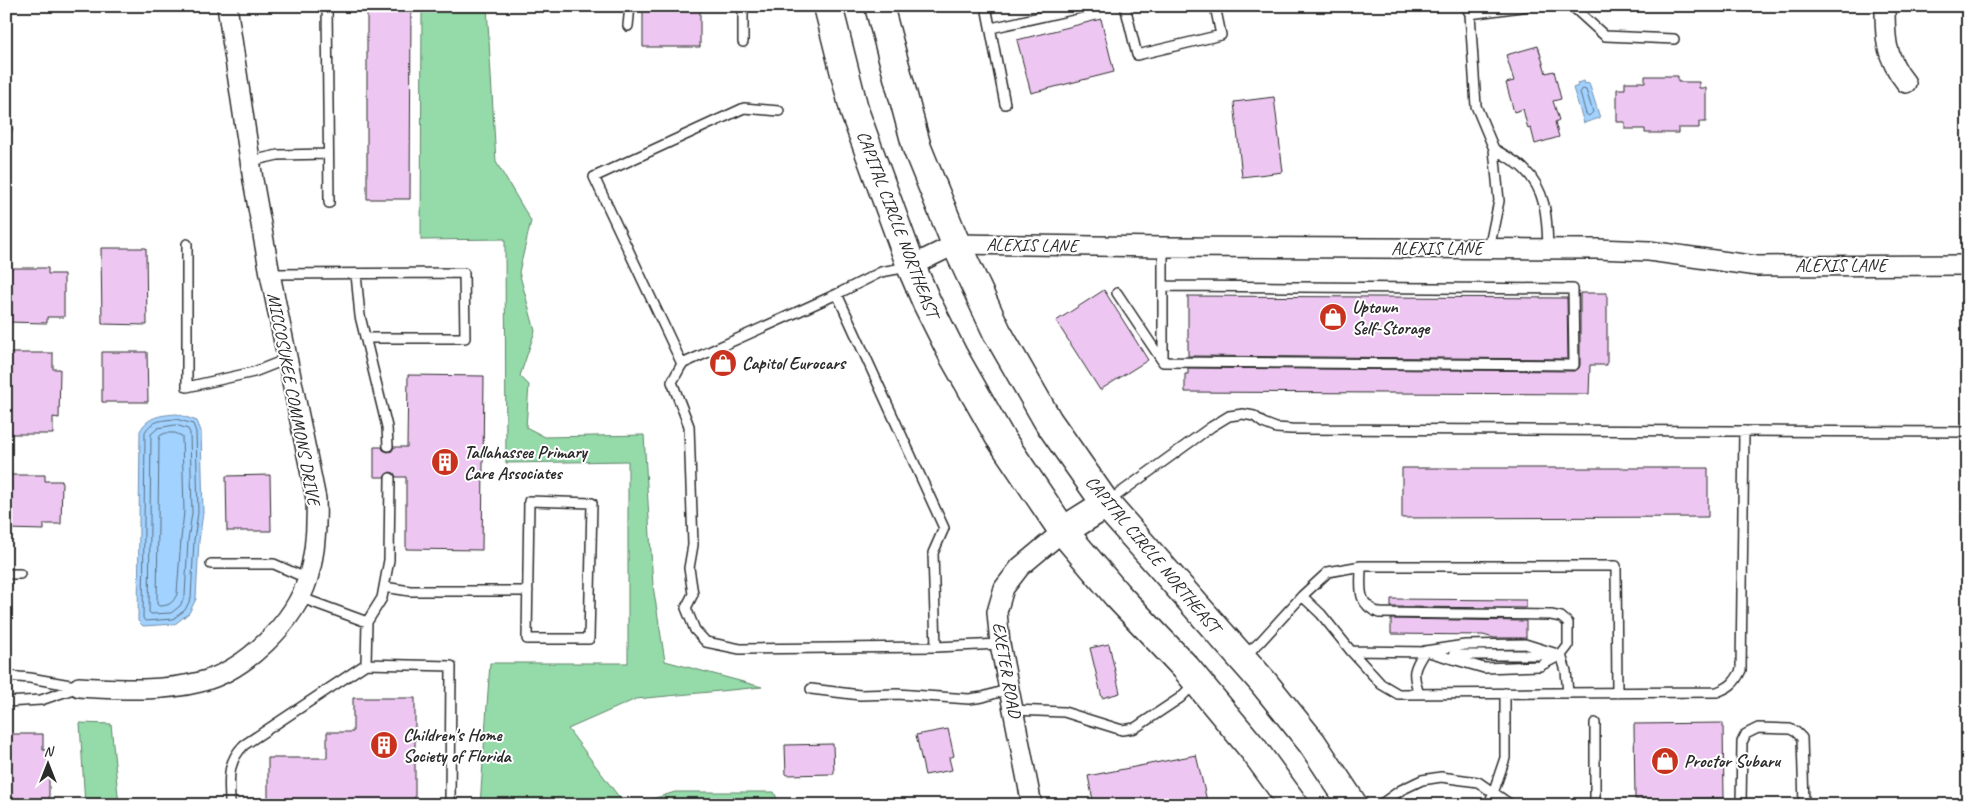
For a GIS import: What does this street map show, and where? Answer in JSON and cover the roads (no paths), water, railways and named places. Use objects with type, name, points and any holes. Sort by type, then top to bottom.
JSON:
[{"type":"main road","name":"CAPITAL CIRCLE NORTHEAST","points":[[828,6],[855,113],[911,266],[953,355],[999,436],[1064,531],[1117,595],[1197,682],[1254,750],[1294,805]]},
{"type":"main road","name":"CAPITAL CIRCLE NORTHEAST","points":[[879,6],[917,148],[956,244],[997,332],[1048,421],[1106,504],[1264,682],[1312,744],[1353,805]]},
{"type":"main road","points":[[1064,531],[1106,504]]},
{"type":"street","name":"MICCOSUKEE COMMONS DRIVE","points":[[79,687],[168,688],[201,682],[235,668],[258,651],[280,627],[300,597],[308,579],[317,528],[316,499],[270,274],[227,6]]},
{"type":"street","points":[[1885,6],[1887,50],[1895,69],[1906,83]]},
{"type":"street","name":"ALEXIS LANE","points":[[911,266],[956,244],[1649,251],[1757,266],[1968,265]]},
{"type":"street","name":"EXETER ROAD","points":[[1032,805],[1000,644],[998,612],[1004,588],[1020,567],[1064,531]]},
{"type":"lane","points":[[327,6],[329,202]]},
{"type":"lane","points":[[628,26],[630,6]]},
{"type":"lane","points":[[743,6],[743,42]]},
{"type":"lane","points":[[986,6],[1005,104]]},
{"type":"lane","points":[[991,28],[1089,6]]},
{"type":"lane","points":[[1125,6],[1137,56],[1221,35],[1215,6]]},
{"type":"lane","points":[[1489,249],[1499,201],[1494,149],[1476,106],[1468,10],[1528,6]]},
{"type":"lane","points":[[1572,6],[1605,36],[1674,39]]},
{"type":"lane","points":[[682,364],[594,177],[744,108],[779,111]]},
{"type":"lane","points":[[1494,149],[1523,168],[1538,185],[1544,200],[1548,249]]},
{"type":"lane","points":[[251,161],[278,155],[328,154]]},
{"type":"lane","points":[[187,244],[187,387],[254,372],[287,359]]},
{"type":"lane","points":[[1163,247],[1163,362]]},
{"type":"lane","points":[[911,266],[881,272],[837,294],[682,364],[672,382],[689,426],[693,544],[689,568],[693,594],[686,608],[695,630],[706,642],[740,649],[936,647],[1000,644]]},
{"type":"lane","points":[[270,274],[464,273],[465,338],[366,338]]},
{"type":"lane","points":[[356,274],[360,316],[386,427],[388,446]]},
{"type":"lane","points":[[1163,286],[1573,289],[1574,365],[1163,362]]},
{"type":"lane","points":[[1117,293],[1163,362]]},
{"type":"lane","points":[[837,294],[944,528],[933,553],[936,647]]},
{"type":"lane","points":[[1106,504],[1211,427],[1230,416],[1236,415],[1254,416],[1270,426],[1292,429],[1968,432]]},
{"type":"lane","points":[[1302,596],[1321,614],[1380,684],[1398,694],[1716,692],[1729,688],[1736,681],[1741,670],[1744,431]]},
{"type":"lane","points":[[366,664],[367,622],[382,598],[388,560],[390,478]]},
{"type":"lane","points":[[529,501],[592,503],[589,639],[527,639],[528,592],[529,501]]},
{"type":"lane","points":[[211,564],[274,564],[308,579]]},
{"type":"lane","points":[[1242,657],[1260,642],[1302,596],[1328,572],[1361,566],[1616,566],[1617,693]]},
{"type":"lane","points":[[1361,566],[1362,597],[1368,608],[1379,613],[1551,615],[1561,617],[1568,623],[1568,646],[1561,655],[1540,666],[1484,668],[1426,651]]},
{"type":"lane","points":[[6,574],[20,574]]},
{"type":"lane","points":[[384,587],[410,592],[528,592]]},
{"type":"lane","points":[[300,597],[367,622]]},
{"type":"lane","points":[[1351,651],[1426,651],[1465,645],[1525,644],[1561,655]]},
{"type":"lane","points":[[1419,694],[1414,680],[1414,667],[1426,651]]},
{"type":"lane","points":[[1561,655],[1566,671],[1568,693]]},
{"type":"lane","points":[[230,805],[229,767],[234,754],[366,664],[451,666],[450,805]]},
{"type":"lane","points":[[6,676],[30,678],[79,687]]},
{"type":"lane","points":[[1013,710],[1064,712],[1122,730],[1129,730],[1180,698],[1197,682]]},
{"type":"lane","points":[[6,702],[41,700],[79,687]]},
{"type":"lane","points":[[811,689],[860,695],[898,694],[969,699],[1009,689]]},
{"type":"lane","points":[[1489,805],[1505,758],[1505,693]]},
{"type":"lane","points":[[1595,723],[1595,805]]},
{"type":"lane","points":[[1741,805],[1742,742],[1746,734],[1758,728],[1790,728],[1802,738],[1804,805]]},
{"type":"lane","points":[[1380,805],[1401,790],[1422,780],[1441,777],[1478,782],[1511,805]]},
{"type":"water","points":[[1584,81],[1585,84],[1589,83],[1600,118],[1584,123],[1573,88],[1578,86],[1577,83]]},
{"type":"water","points":[[177,414],[197,421],[201,431],[203,513],[199,541],[196,599],[189,613],[175,624],[143,626],[138,621],[140,431],[151,419]]},
{"type":"place","name":"Uptown Self-Storage","points":[[1333,317]]},
{"type":"place","name":"Capitol Eurocars","points":[[723,363]]},
{"type":"place","name":"Tallahassee Primary Care Associates","points":[[445,462]]},
{"type":"place","name":"Children's Home Society of Florida","points":[[384,745]]},
{"type":"place","name":"Proctor Subaru","points":[[1665,761]]}]
